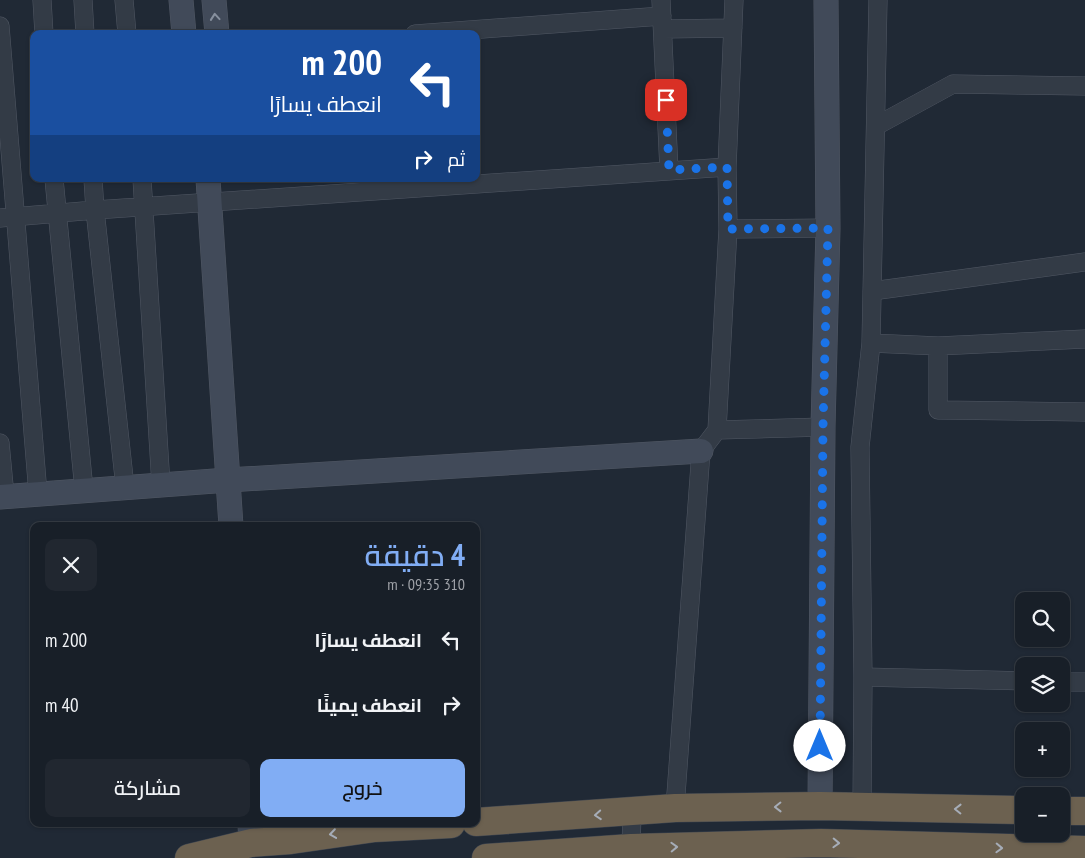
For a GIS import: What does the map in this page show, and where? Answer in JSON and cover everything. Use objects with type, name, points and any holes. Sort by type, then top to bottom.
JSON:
[{"type":"highway","points":[[480,822],[674,808],[820,806],[1015,810]]},
{"type":"highway","points":[[1070,811],[1085,811]]},
{"type":"highway","points":[[189,858],[251,833],[291,840],[394,827]]},
{"type":"highway","points":[[500,857],[631,848],[821,843],[1085,850]]},
{"type":"street","points":[[42,0],[44,30]]},
{"type":"street","points":[[83,0],[85,30]]},
{"type":"street","points":[[124,0],[127,30]]},
{"type":"street","points":[[181,0],[184,30]]},
{"type":"street","points":[[214,0],[217,30]]},
{"type":"street","points":[[674,808],[701,451],[717,430],[728,229],[727,167],[734,0]]},
{"type":"street","points":[[820,806],[823,427],[828,228],[826,0]]},
{"type":"street","points":[[862,807],[863,677],[860,447],[871,343],[878,0]]},
{"type":"street","points":[[467,30],[662,15],[733,28]]},
{"type":"street","points":[[662,15],[669,170]]},
{"type":"street","points":[[0,26],[8,218],[38,494]]},
{"type":"street","points":[[876,126],[953,84],[1085,86]]},
{"type":"street","points":[[8,218],[145,206],[727,167]]},
{"type":"street","points":[[54,182],[84,490]]},
{"type":"street","points":[[93,182],[125,487]]},
{"type":"street","points":[[142,182],[161,485]]},
{"type":"street","points":[[208,182],[231,522]]},
{"type":"street","points":[[728,229],[828,228]]},
{"type":"street","points":[[872,291],[1085,262]]},
{"type":"street","points":[[871,343],[938,346],[1085,339]]},
{"type":"street","points":[[938,346],[938,410],[1085,412]]},
{"type":"street","points":[[717,430],[823,427]]},
{"type":"street","points":[[0,443],[2,496],[701,451]]},
{"type":"street","points":[[863,677],[1015,681]]},
{"type":"street","points":[[1070,682],[1085,682]]},
{"type":"street","points":[[631,848],[632,812]]},
{"type":"route","points":[[666,100],[669,170],[727,167],[728,229],[828,228],[823,427],[820,746]]}]
